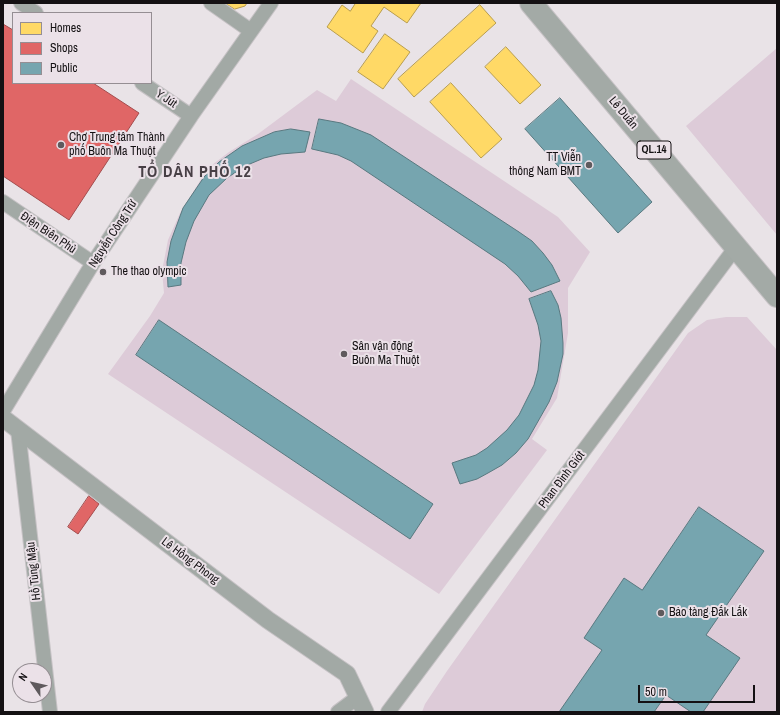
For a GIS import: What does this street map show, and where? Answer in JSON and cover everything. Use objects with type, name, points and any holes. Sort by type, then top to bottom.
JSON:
[{"type":"main road","name":"Lê Duẩn","points":[[531,3],[777,296]]},
{"type":"street","points":[[21,3],[34,12]]},
{"type":"street","points":[[211,3],[251,31]]},
{"type":"street","name":"Nguyễn Công Trứ","points":[[3,411],[93,263],[191,116],[271,3]]},
{"type":"street","name":"Y Jút","points":[[143,84],[191,116]]},
{"type":"street","name":"Điện Biên Phủ","points":[[3,202],[93,263]]},
{"type":"street","name":"Phan Đình Giót","points":[[388,712],[736,247]]},
{"type":"street","name":"Lê Hồng Phong","points":[[3,418],[268,620],[347,674],[365,712]]},
{"type":"street","name":"Hồ Tùng Mậu","points":[[18,430],[50,712]]},
{"type":"street","points":[[338,712],[358,697]]},
{"type":"shaded area","points":[[777,48],[777,235],[686,126]]},
{"type":"shaded area","name":"Sân vận động Buôn Ma Thuột","points":[[351,79],[558,217],[590,252],[568,288],[568,333],[557,398],[532,439],[547,450],[439,594],[108,374],[150,316],[164,293],[162,271],[168,240],[180,213],[208,168],[229,152],[258,134],[317,90],[336,101]]},
{"type":"shaded area","points":[[726,317],[747,317],[777,350],[777,712],[422,712],[425,704],[447,671],[688,333],[707,320]]},
{"type":"building: Homes","points":[[225,3],[247,3],[245,6],[235,9]]},
{"type":"building: Homes","points":[[356,3],[421,3],[407,23],[384,7],[371,26],[378,31],[363,53],[327,27],[342,5],[350,11]]},
{"type":"building: Homes","points":[[480,5],[496,23],[414,97],[398,79]]},
{"type":"building: Homes","points":[[385,34],[410,52],[383,89],[358,72]]},
{"type":"building: Homes","points":[[506,47],[541,85],[520,104],[485,67]]},
{"type":"building: Homes","points":[[451,83],[502,139],[481,158],[430,102]]},
{"type":"building: Shops","name":"Chợ Trung tâm Thành phố Buôn Ma Thuột","points":[[3,24],[12,29],[12,84],[95,84],[139,113],[69,220],[3,176]]},
{"type":"building: Shops","points":[[89,496],[99,504],[78,534],[68,527]]},
{"type":"building: Public","name":"TT Viễn thông Nam BMT","points":[[560,98],[652,202],[618,233],[525,129]]},
{"type":"building: Public","points":[[319,119],[341,123],[371,135],[519,232],[532,241],[543,253],[552,265],[560,281],[531,292],[518,276],[505,264],[351,161],[338,155],[312,149]]},
{"type":"building: Public","points":[[291,129],[310,132],[305,152],[281,154],[264,158],[245,166],[227,178],[209,195],[194,221],[186,242],[181,263],[181,285],[168,287],[167,262],[171,241],[183,208],[204,177],[219,162],[242,146],[274,132]]},
{"type":"building: Public","points":[[551,291],[558,305],[561,318],[563,354],[557,382],[549,402],[528,439],[516,453],[502,465],[488,473],[477,479],[460,484],[452,463],[476,455],[487,448],[507,430],[519,415],[534,385],[538,370],[541,341],[538,325],[529,299]]},
{"type":"building: Public","points":[[159,320],[433,504],[410,539],[136,355]]},
{"type":"building: Public","name":"Bảo tàng Đắk Lắk","points":[[699,507],[764,551],[706,635],[740,658],[703,712],[691,712],[666,695],[654,712],[559,712],[602,650],[584,638],[624,578],[642,590]]},
{"type":"place","name":"Chợ Trung tâm Thành phố Buôn Ma Thuột","points":[[61,145]]},
{"type":"place","name":"TT Viễn thông Nam BMT","points":[[589,165]]},
{"type":"place","name":"The thao olympic","points":[[103,272]]},
{"type":"place","name":"Sân vận động Buôn Ma Thuột","points":[[344,354]]},
{"type":"place","name":"Bảo tàng Đắk Lắk","points":[[661,613]]},
{"type":"district","name":"TỔ DÂN PHỐ 12","points":[[195,173]]}]
